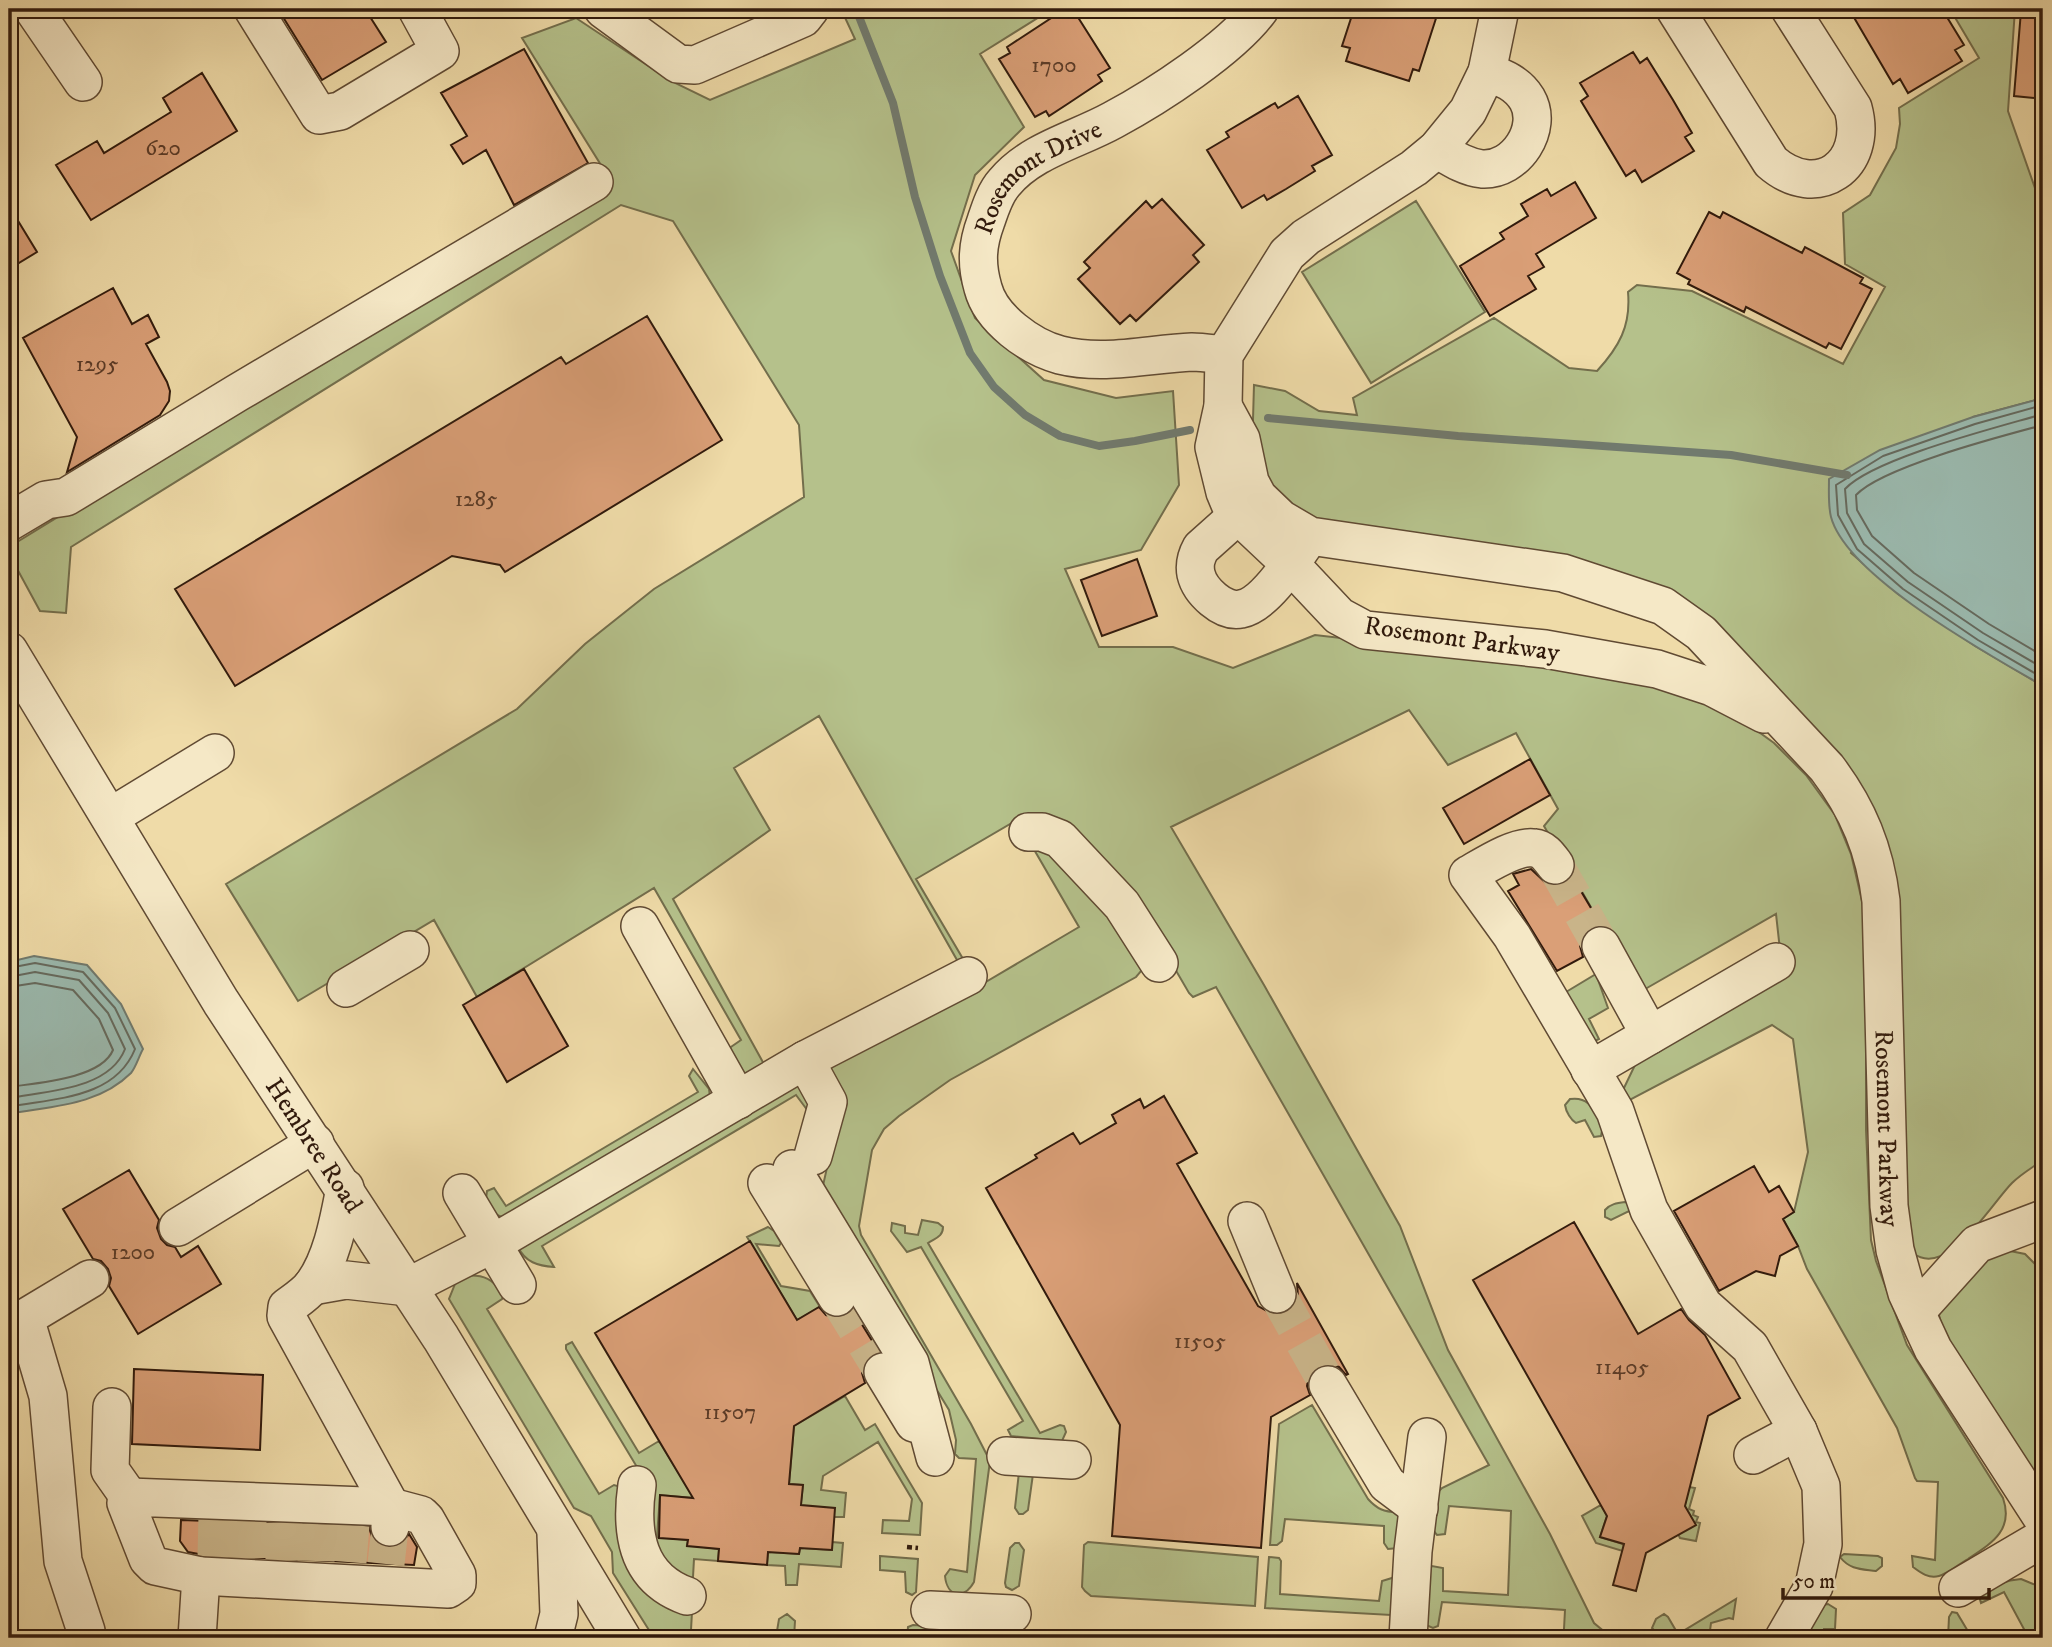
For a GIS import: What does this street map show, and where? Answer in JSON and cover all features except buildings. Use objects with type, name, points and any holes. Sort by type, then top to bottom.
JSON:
[{"type":"street","points":[[33,9],[83,82]]},
{"type":"street","points":[[253,9],[319,115],[340,111],[440,51],[417,9]]},
{"type":"street","points":[[603,9],[678,64],[695,65],[803,18],[810,9]]},
{"type":"street","name":"Rosemont Drive","points":[[1224,355],[1194,352],[1133,359],[1098,359],[1060,355],[1033,343],[992,309],[977,267],[978,242],[1002,184],[1023,165],[1114,120],[1174,82],[1248,25],[1260,9]]},
{"type":"street","points":[[1224,355],[1287,254],[1306,237],[1413,168],[1437,149],[1468,111],[1487,72],[1500,9]]},
{"type":"street","points":[[1675,9],[1771,162],[1798,178],[1817,179],[1831,174],[1846,162],[1856,145],[1858,126],[1853,108],[1790,9]]},
{"type":"street","points":[[1437,149],[1465,166],[1485,169],[1508,163],[1525,146],[1532,123],[1528,100],[1510,80],[1487,72]]},
{"type":"street","points":[[9,522],[46,500],[66,497],[594,182]]},
{"type":"street","name":"Rosemont Parkway","points":[[1224,355],[1223,406],[1241,439],[1250,482],[1248,506],[1281,519],[1339,616],[1365,630],[1545,649],[1657,669],[1712,687],[1787,726]]},
{"type":"street","points":[[1248,506],[1200,548],[1195,559],[1196,576],[1210,595],[1228,608],[1241,610],[1259,599],[1300,550]]},
{"type":"street","name":"Rosemont Parkway","points":[[1300,550],[1563,573],[1663,606],[1701,632],[1827,768],[1846,793],[1863,827],[1877,871],[1881,901],[1889,1206],[1895,1250],[1907,1293],[1933,1349],[2043,1519]]},
{"type":"street","name":"Hembree Road","points":[[9,651],[221,1002],[316,1143],[441,1338],[622,1638]]},
{"type":"street","points":[[110,817],[215,753]]},
{"type":"street","points":[[1028,832],[1042,832],[1060,839],[1122,905],[1159,963]]},
{"type":"street","points":[[1555,865],[1546,853],[1534,848],[1519,849],[1468,874],[1511,936],[1615,1111],[1649,1210],[1703,1305],[1750,1347],[1798,1431],[1821,1486],[1823,1544],[1814,1586],[1784,1638]]},
{"type":"street","points":[[640,926],[738,1100]]},
{"type":"street","points":[[1601,946],[1650,1035]]},
{"type":"street","points":[[346,988],[410,950]]},
{"type":"street","points":[[1590,1070],[1776,962]]},
{"type":"street","points":[[312,1286],[346,1280],[408,1287],[492,1244],[805,1060],[968,976]]},
{"type":"street","points":[[805,1060],[828,1102],[791,1169],[837,1297]]},
{"type":"street","points":[[178,1227],[316,1143]]},
{"type":"street","points":[[791,1169],[910,1363],[935,1457],[883,1372]]},
{"type":"street","points":[[345,1188],[337,1228],[328,1254],[312,1286],[287,1307],[286,1316],[390,1517]]},
{"type":"street","points":[[463,1193],[517,1285]]},
{"type":"street","points":[[1916,1312],[1977,1244],[2043,1219]]},
{"type":"street","points":[[1247,1221],[1277,1294]]},
{"type":"street","points":[[86,1638],[86,1630],[63,1561],[48,1396],[25,1318],[90,1279]]},
{"type":"street","points":[[1328,1385],[1387,1484],[1419,1508]]},
{"type":"street","points":[[111,1406],[110,1470],[129,1497],[284,1511],[390,1517],[421,1515],[457,1575],[457,1583],[447,1589],[385,1575],[155,1566],[148,1559],[125,1503],[129,1497]]},
{"type":"street","points":[[1753,1455],[1798,1431]]},
{"type":"street","points":[[1408,1638],[1427,1437]]},
{"type":"street","points":[[1006,1456],[1072,1460]]},
{"type":"street","points":[[637,1485],[635,1528],[640,1550],[652,1575],[670,1590],[687,1596]]},
{"type":"street","points":[[553,1638],[559,1614],[556,1529]]},
{"type":"street","points":[[1958,1588],[2043,1538]]},
{"type":"street","points":[[197,1638],[225,1569]]},
{"type":"street","points":[[930,1609],[993,1621]]},
{"type":"path","points":[[907,1547],[918,1548]]},
{"type":"green space","points":[[841,9],[1052,9],[980,54],[1024,127],[975,175],[951,251],[975,318],[1044,380],[1116,398],[1173,391],[1179,485],[1141,550],[1065,569],[1099,647],[1173,647],[1233,668],[1315,635],[1611,669],[1724,707],[1774,743],[1806,775],[1835,815],[1851,854],[1866,918],[1866,1130],[1871,1240],[1907,1345],[2003,1498],[2006,1519],[1999,1534],[1985,1547],[1939,1576],[1928,1576],[1913,1567],[1912,1556],[1935,1560],[1938,1482],[1917,1481],[1915,1478],[1897,1428],[1807,1269],[1783,1219],[1794,1212],[1808,1152],[1793,1039],[1772,1025],[1624,1103],[1623,1090],[1635,1065],[1674,1039],[1783,977],[1776,914],[1640,992],[1544,826],[1558,809],[1516,733],[1448,765],[1409,710],[1171,827],[1400,1226],[1448,1350],[1550,1534],[1594,1623],[1612,1638],[1574,1638],[1567,1634],[1564,1629],[1565,1610],[1442,1602],[1438,1626],[1433,1628],[1426,1625],[1429,1570],[1432,1566],[1443,1568],[1443,1591],[1508,1595],[1511,1511],[1449,1506],[1445,1534],[1437,1535],[1432,1529],[1437,1493],[1489,1465],[1216,987],[1193,997],[1157,938],[1017,820],[916,879],[966,964],[961,967],[819,716],[734,768],[770,830],[673,899],[765,1066],[743,1074],[728,1049],[741,1040],[654,888],[477,997],[434,920],[298,1001],[226,884],[517,709],[585,644],[654,589],[804,497],[799,425],[673,221],[621,205],[71,547],[66,613],[40,611],[9,554],[9,547],[609,178],[522,38],[576,18],[671,81],[710,100],[855,39]]},
{"type":"green space","points":[[1950,9],[2015,9],[2008,111],[2043,211],[2043,398],[1973,417],[1851,553],[1898,594],[1975,646],[2043,686],[2043,1160],[2012,1183],[1954,1248],[1940,1256],[1926,1259],[1913,1253],[1903,1172],[1898,897],[1703,627],[1281,510],[1252,454],[1254,385],[1285,391],[1319,411],[1357,415],[1353,398],[1494,318],[1569,368],[1597,371],[1622,335],[1628,315],[1628,292],[1637,285],[1692,291],[1843,364],[1885,287],[1845,264],[1843,213],[1870,195],[1896,148],[1900,124],[1899,108],[1979,58]]},
{"type":"green space","points":[[1416,201],[1485,312],[1371,383],[1302,272]]},
{"type":"green space","points":[[1044,845],[1090,889],[1142,970],[1136,977],[950,1080],[884,1129],[872,1150],[859,1226],[861,1235],[990,1461],[974,1582],[966,1592],[956,1594],[949,1588],[945,1576],[950,1569],[967,1572],[976,1459],[959,1458],[955,1454],[956,1440],[949,1410],[820,1199],[843,1096],[827,1065],[979,986],[1079,927],[1032,846]]},
{"type":"green space","points":[[1596,974],[1608,1008],[1589,1019],[1599,1039],[1595,1041],[1566,992]]},
{"type":"green space","points":[[693,1069],[709,1089],[710,1097],[504,1218],[495,1214],[486,1199],[487,1191],[494,1188],[506,1206],[698,1092],[689,1076]]},
{"type":"green space","points":[[798,1083],[815,1107],[808,1111],[796,1095],[542,1246],[554,1267],[533,1262],[524,1256],[518,1247]]},
{"type":"green space","points":[[1570,1099],[1582,1100],[1591,1106],[1603,1126],[1601,1136],[1594,1137],[1585,1120],[1576,1123],[1572,1120],[1565,1105]]},
{"type":"green space","points":[[1634,1203],[1679,1287],[1673,1290],[1629,1211],[1611,1220],[1605,1217],[1605,1210],[1609,1206]]},
{"type":"green space","points":[[922,1220],[938,1223],[943,1227],[940,1235],[928,1243],[1040,1433],[1064,1426],[1066,1432],[1062,1441],[1011,1436],[1008,1430],[1023,1421],[921,1247],[907,1252],[891,1231],[892,1223],[905,1226],[905,1233],[918,1235]]},
{"type":"green space","points":[[768,1227],[774,1231],[781,1243],[779,1246],[756,1244],[781,1286],[810,1291],[820,1307],[797,1320],[747,1237]]},
{"type":"green space","points":[[1995,1248],[2025,1254],[2042,1271],[2043,1492],[1945,1339],[1939,1315],[1944,1299]]},
{"type":"green space","points":[[464,1276],[488,1279],[500,1290],[502,1299],[487,1309],[599,1494],[614,1485],[621,1487],[692,1612],[691,1630],[776,1637],[779,1619],[787,1614],[795,1621],[794,1638],[654,1638],[613,1573],[612,1552],[591,1516],[574,1508],[449,1299],[455,1284]]},
{"type":"green space","points":[[572,1342],[639,1453],[659,1441],[694,1498],[660,1495],[657,1537],[688,1540],[687,1545],[719,1549],[718,1561],[694,1559],[693,1577],[689,1579],[656,1556],[649,1487],[566,1349],[566,1345]]},
{"type":"green space","points":[[845,1396],[865,1430],[875,1424],[922,1503],[920,1535],[882,1533],[883,1520],[909,1521],[912,1499],[878,1442],[823,1476],[821,1490],[846,1493],[844,1517],[834,1517],[794,1505],[795,1502],[801,1502],[803,1485],[789,1484],[794,1426]]},
{"type":"green space","points":[[1312,1405],[1368,1499],[1381,1509],[1397,1512],[1401,1516],[1398,1548],[1388,1549],[1384,1543],[1384,1526],[1285,1519],[1282,1541],[1277,1545],[1270,1545],[1279,1424]]},
{"type":"green space","points":[[1019,1472],[1033,1474],[1028,1510],[1023,1514],[1019,1514],[1015,1508]]},
{"type":"green space","points":[[1689,1487],[1695,1488],[1689,1509],[1694,1511],[1693,1515],[1698,1517],[1696,1522],[1700,1523],[1696,1541],[1680,1538],[1678,1534]]},
{"type":"green space","points":[[1601,1505],[1607,1516],[1600,1537],[1623,1544],[1626,1552],[1596,1543],[1582,1516]]},
{"type":"green space","points":[[832,1542],[843,1543],[841,1567],[799,1564],[797,1585],[786,1585],[785,1566],[767,1565],[768,1552],[799,1554],[800,1548],[831,1550]]},
{"type":"green space","points":[[1088,1542],[1258,1557],[1255,1606],[1091,1596],[1082,1587],[1084,1545]]},
{"type":"green space","points":[[1019,1543],[1024,1550],[1019,1586],[1012,1590],[1006,1587],[1005,1583],[1010,1548]]},
{"type":"green space","points":[[1844,1554],[1878,1556],[1882,1558],[1882,1566],[1876,1571],[1856,1568],[1840,1557]]},
{"type":"green space","points":[[880,1556],[918,1559],[916,1592],[912,1595],[906,1592],[905,1572],[880,1570]]},
{"type":"green space","points":[[1269,1557],[1279,1558],[1281,1561],[1280,1594],[1379,1601],[1382,1581],[1392,1578],[1395,1581],[1391,1615],[1265,1608]]},
{"type":"green space","points":[[2021,1579],[2043,1588],[2043,1638],[2025,1638],[2025,1631],[2004,1592],[1981,1603],[1979,1596],[1989,1589],[2004,1582]]},
{"type":"green space","points":[[1736,1599],[1733,1619],[1711,1623],[1709,1638],[1661,1638],[1652,1628],[1656,1619],[1664,1614],[1678,1634]]},
{"type":"green space","points":[[1828,1604],[1836,1609],[1835,1629],[1824,1629],[1823,1638],[1804,1638],[1823,1605]]},
{"type":"green space","points":[[1952,1612],[1957,1613],[1972,1638],[1948,1638],[1949,1617]]},
{"type":"green space","points":[[908,1627],[942,1627],[957,1638],[907,1638]]},
{"type":"water","points":[[2043,398],[2043,686],[1923,612],[1863,564],[1843,540],[1831,517],[1829,479],[1880,450],[1973,417]]},
{"type":"water","points":[[34,956],[87,965],[121,1004],[143,1049],[131,1073],[104,1092],[73,1103],[9,1114],[9,962]]},
{"type":"waterway","points":[[856,9],[893,103],[915,197],[940,276],[970,353],[994,387],[1025,415],[1060,436],[1099,446],[1190,430]]},
{"type":"waterway","points":[[1268,418],[1458,436],[1731,455],[1847,475]]},
{"type":"tunnel","points":[[1555,865],[1601,946]]},
{"type":"tunnel","points":[[1277,1294],[1328,1385]]},
{"type":"tunnel","points":[[837,1297],[883,1372]]},
{"type":"tunnel","points":[[216,1557],[217,1515]]},
{"type":"tunnel","points":[[248,1517],[248,1558]]},
{"type":"tunnel","points":[[284,1520],[284,1560]]},
{"type":"tunnel","points":[[316,1561],[317,1522]]},
{"type":"tunnel","points":[[348,1562],[351,1525]]},
{"type":"tunnel","points":[[386,1564],[390,1528]]}]
